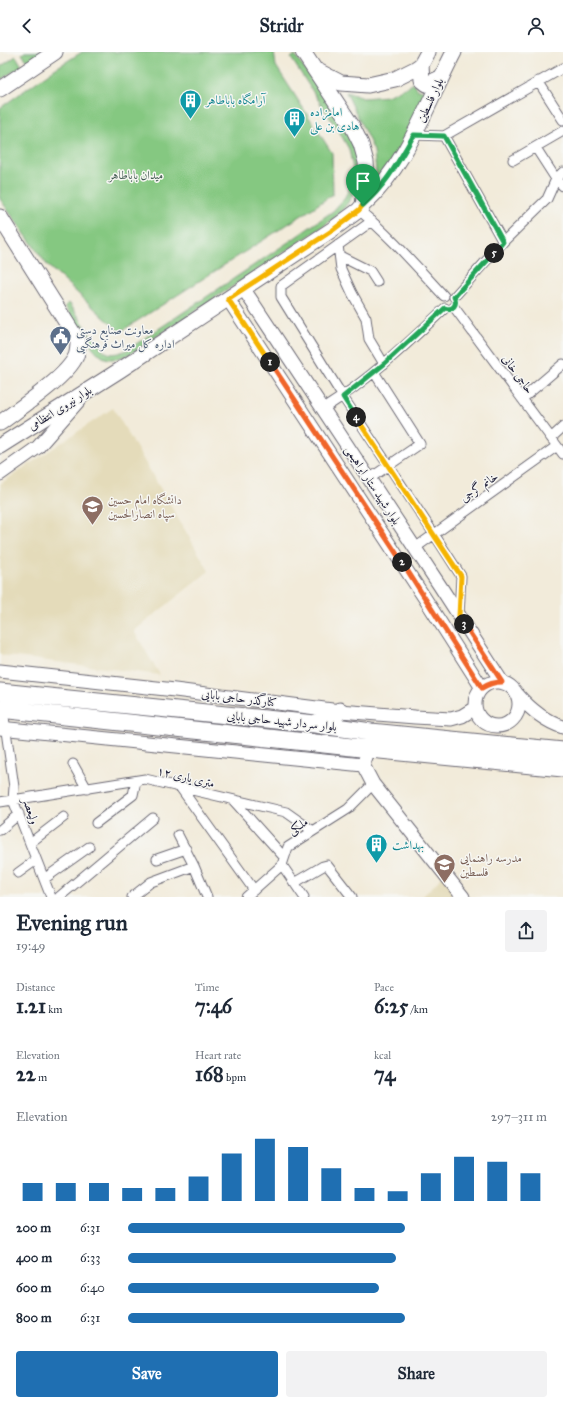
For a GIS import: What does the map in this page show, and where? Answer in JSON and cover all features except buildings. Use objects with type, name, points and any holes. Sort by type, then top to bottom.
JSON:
[{"type":"highway","name":"بلوار سردار شهید حاجی بابایی","points":[[0,692],[563,751]]},
{"type":"highway","name":"بلوار سردار شهید حاجی بابایی","points":[[1,709],[366,757],[563,768]]},
{"type":"highway","points":[[314,724],[340,711]]},
{"type":"main road","points":[[0,89],[55,52]]},
{"type":"main road","points":[[228,299],[333,230],[361,208],[367,177],[366,162],[361,144],[352,126],[303,52]]},
{"type":"main road","name":"بلوار فلسطین","points":[[361,208],[388,179],[414,135],[440,78],[455,54]]},
{"type":"main road","points":[[424,59],[422,80],[427,84],[440,78]]},
{"type":"main road","name":"بلوار فلسطین","points":[[316,71],[340,83],[368,85],[395,79],[424,59]]},
{"type":"main road","name":"بلوار نیروی انتظامی","points":[[0,217],[78,341],[77,352],[70,366],[49,385],[0,423]]},
{"type":"main road","name":"بلوار شهید ستار ابراهیمی","points":[[244,288],[502,682]]},
{"type":"main road","name":"بلوار شهید ستار ابراهیمی","points":[[228,299],[420,590],[482,688]]},
{"type":"main road","name":"بلوار نیروی انتظامی","points":[[0,451],[5,442],[120,370],[228,299]]},
{"type":"main road","points":[[243,322],[248,313],[256,311],[260,314]]},
{"type":"main road","points":[[0,474],[38,447],[88,390]]},
{"type":"main road","name":"کنارگذر حاجی بابایی","points":[[0,671],[175,690],[340,711],[451,719],[462,716],[475,708]]},
{"type":"main road","points":[[517,694],[519,709],[511,722],[497,726],[489,725],[478,715],[475,708],[477,694],[487,684],[502,682],[514,689],[530,708],[543,718],[563,727]]},
{"type":"main road","points":[[3,728],[366,757],[373,784],[463,897]]},
{"type":"street","points":[[414,135],[444,136],[563,68]]},
{"type":"street","points":[[538,81],[563,120]]},
{"type":"street","points":[[514,160],[563,131]]},
{"type":"street","points":[[444,136],[503,242]]},
{"type":"street","points":[[536,148],[560,176],[563,186]]},
{"type":"street","points":[[454,297],[503,242],[547,199],[560,176]]},
{"type":"street","points":[[361,208],[444,296]]},
{"type":"street","points":[[372,221],[281,286],[281,297],[343,397],[461,576],[459,616]]},
{"type":"street","points":[[338,245],[341,269],[352,294],[366,318],[369,339],[384,364]]},
{"type":"street","points":[[340,256],[370,271],[377,282]]},
{"type":"street","points":[[323,409],[343,397],[384,364],[449,307],[456,304],[454,297],[448,294],[444,296]]},
{"type":"street","points":[[444,296],[442,302],[449,307]]},
{"type":"street","name":"حاجی خانی","points":[[449,307],[522,399],[563,454]]},
{"type":"street","points":[[522,399],[563,364]]},
{"type":"street","points":[[370,479],[420,444],[374,372]]},
{"type":"street","points":[[551,438],[563,427]]},
{"type":"street","name":"خانم گرجی","points":[[415,548],[557,446]]},
{"type":"street","name":"ولیعصر","points":[[1,709],[3,728],[10,755],[14,786],[13,800],[51,897]]},
{"type":"street","points":[[0,757],[10,755]]},
{"type":"street","points":[[73,764],[87,789]]},
{"type":"street","name":"۱۲ متری یاری","points":[[0,802],[145,779],[286,812],[313,831]]},
{"type":"street","points":[[96,823],[132,795],[136,781]]},
{"type":"street","name":"ملکی","points":[[246,897],[283,861],[288,847],[348,809],[373,784]]},
{"type":"street","points":[[180,787],[254,890]]},
{"type":"street","points":[[233,800],[283,861],[294,883],[304,897]]},
{"type":"street","points":[[0,830],[19,814]]},
{"type":"street","points":[[30,843],[64,816]]},
{"type":"street","points":[[59,897],[153,818]]},
{"type":"street","points":[[178,835],[194,866],[207,897]]},
{"type":"street","points":[[44,879],[90,847]]},
{"type":"street","points":[[157,859],[186,849]]},
{"type":"street","points":[[18,874],[36,860]]},
{"type":"street","points":[[294,883],[327,865],[352,897]]},
{"type":"street","points":[[132,897],[151,882],[194,866]]},
{"type":"shaded area","name":"دانشگاه امام حسین سپاه انصارالحسین","points":[[113,408],[209,571],[134,631],[160,675],[0,655],[0,484]]},
{"type":"shaded area","name":"مدرسه راهنمایی فلسطین","points":[[445,874],[463,897],[422,897]]},
{"type":"green space","points":[[25,52],[44,52],[28,62],[22,54]]},
{"type":"green space","name":"میدان باباطاهر","points":[[82,52],[274,52],[276,66],[332,153],[333,194],[120,332],[47,265],[0,199],[0,108],[56,68]]},
{"type":"green space","points":[[295,55],[344,128],[356,154],[358,167],[357,180],[353,194],[344,208],[318,230],[130,354],[112,359],[105,358],[100,355],[84,335],[65,306],[69,303],[104,350],[113,354],[127,350],[293,239],[333,211],[344,199],[354,174],[349,149],[291,58]]},
{"type":"green space","points":[[16,56],[22,66],[0,80],[0,67]]},
{"type":"green space","points":[[413,83],[418,90],[429,92],[389,169],[377,181],[374,151],[346,92],[363,98],[387,96]]},
{"type":"place","name":"آرامگاه باباطاهر","points":[[191,120]]},
{"type":"place","name":"امامزاده هادی بن علی","points":[[294,138]]},
{"type":"place","name":"معاونت صنایع دستی اداره کل میراث فرهنگیی","points":[[61,356]]},
{"type":"place","name":"دانشگاه امام حسین سپاه انصارالحسین","points":[[92,526]]},
{"type":"place","name":"بهداشت","points":[[377,864]]},
{"type":"place","name":"مدرسه راهنمایی فلسطین","points":[[444,884]]},
{"type":"route","points":[[414,135],[444,136],[503,242],[454,297],[456,304],[454,307],[451,309],[445,308],[384,364],[343,397],[461,576],[459,616],[502,682],[487,684],[482,688],[424,596],[228,299],[333,230],[359,210],[363,205],[388,179],[414,135]]}]
